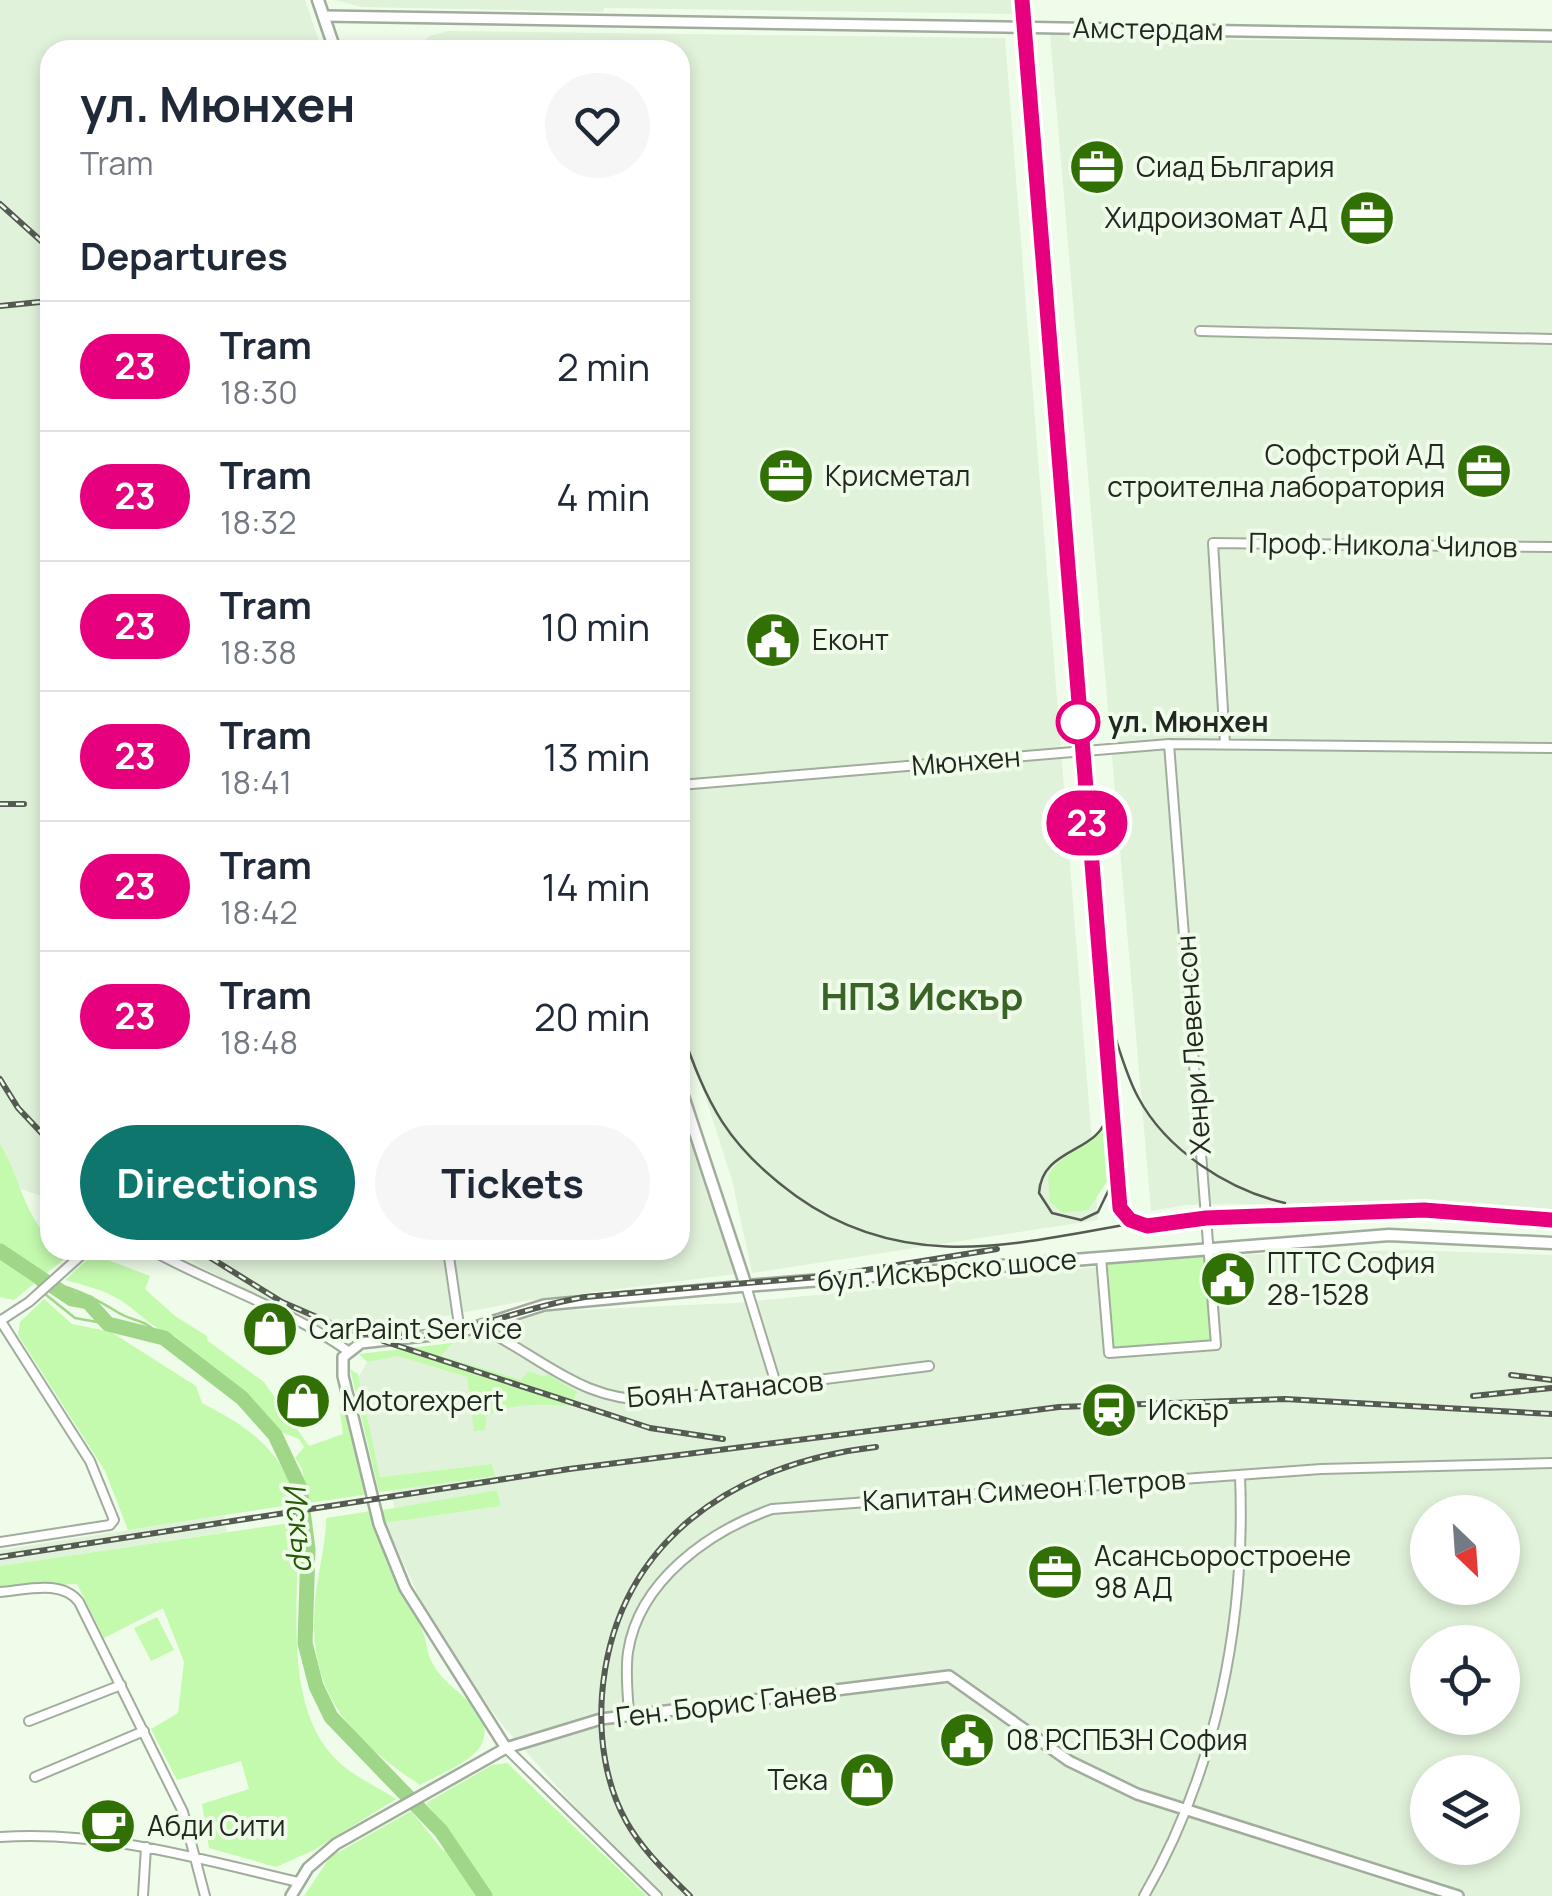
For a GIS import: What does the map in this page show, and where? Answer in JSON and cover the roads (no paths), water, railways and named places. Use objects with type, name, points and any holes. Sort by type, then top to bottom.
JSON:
[{"type":"main road","points":[[318,0],[332,40]]},
{"type":"main road","points":[[690,1118],[746,1286]]},
{"type":"main road","name":"бул. Искърско шосе","points":[[746,1286],[1389,1235],[1552,1243]]},
{"type":"street","name":"Амстердам","points":[[324,16],[1552,36]]},
{"type":"street","points":[[1200,332],[1552,339]]},
{"type":"street","name":"Проф. Никола Чилов","points":[[1225,744],[1213,543],[1552,547]]},
{"type":"street","name":"Мюнхен","points":[[690,784],[1169,744],[1552,748]]},
{"type":"street","name":"Хенри Левенсон","points":[[1102,1256],[1109,1353],[1216,1345],[1169,744]]},
{"type":"street","points":[[0,1542],[110,1526],[114,1520],[90,1461],[0,1321],[29,1302],[76,1260]]},
{"type":"street","points":[[170,1260],[284,1312],[348,1350],[343,1376],[379,1524],[406,1588],[506,1748],[656,1896]]},
{"type":"street","points":[[449,1260],[460,1332]]},
{"type":"street","points":[[746,1286],[778,1387]]},
{"type":"street","name":"бул. Искърско шосе","points":[[348,1350],[361,1344],[460,1332],[560,1303],[746,1286]]},
{"type":"street","name":"Боян Атанасов","points":[[480,1327],[610,1399],[658,1400],[929,1366]]},
{"type":"street","name":"Капитан Симеон Петров","points":[[629,1715],[627,1663],[634,1629],[673,1569],[733,1523],[772,1509],[1240,1475],[1453,1463],[1552,1463]]},
{"type":"street","points":[[1144,1896],[1185,1812],[1208,1749],[1234,1618],[1241,1560],[1240,1475]]},
{"type":"street","points":[[0,1592],[56,1588],[74,1594],[183,1812],[206,1896]]},
{"type":"street","name":"Ген. Борис Ганев","points":[[291,1896],[320,1856],[506,1748],[586,1722],[629,1715],[949,1676],[1078,1766],[1185,1812]]},
{"type":"street","points":[[29,1721],[121,1684]]},
{"type":"street","points":[[35,1777],[144,1731]]},
{"type":"street","points":[[1185,1812],[1458,1896]]},
{"type":"street","points":[[0,1837],[55,1835],[146,1847],[298,1882]]},
{"type":"street","points":[[143,1896],[146,1847]]},
{"type":"waterway","name":"Искър","points":[[0,1251],[72,1299],[88,1302],[108,1324],[164,1338],[242,1398],[275,1435],[300,1488],[308,1549],[305,1643],[316,1686],[331,1717],[441,1831],[485,1896]]},
{"type":"waterway","points":[[17,1263],[40,1287]]},
{"type":"waterway","points":[[53,1283],[95,1299],[145,1324],[159,1336]]},
{"type":"waterway","points":[[45,1294],[75,1318],[108,1324]]},
{"type":"tram line","points":[[1022,0],[1115,1177],[1123,1213],[1147,1225]]},
{"type":"tram line","name":"23","points":[[1022,0],[1120,1208],[1130,1220],[1147,1226],[1206,1218],[1424,1210],[1552,1220]]},
{"type":"tram line","points":[[1111,1024],[1134,1089],[1165,1134],[1221,1178],[1285,1203]]},
{"type":"tram line","points":[[690,1052],[722,1122],[772,1178],[845,1224],[895,1240],[945,1246],[996,1245],[1205,1213],[1290,1207],[1424,1206],[1552,1216]]},
{"type":"tram line","points":[[1108,1113],[1095,1136],[1050,1166],[1039,1193],[1052,1213],[1081,1220],[1098,1212],[1114,1179]]},
{"type":"railway","points":[[0,204],[40,240]]},
{"type":"railway","points":[[0,306],[40,302]]},
{"type":"railway","points":[[0,804],[24,804]]},
{"type":"railway","points":[[0,1079],[18,1108],[40,1131]]},
{"type":"railway","points":[[337,1328],[385,1337],[417,1336],[465,1328],[585,1297],[829,1276],[997,1249]]},
{"type":"railway","points":[[214,1260],[282,1302],[349,1331]]},
{"type":"railway","points":[[383,1341],[650,1428],[723,1439]]},
{"type":"railway","points":[[1511,1375],[1552,1380]]},
{"type":"railway","points":[[1473,1396],[1552,1388]]},
{"type":"railway","points":[[0,1557],[569,1469],[1059,1407],[1285,1399],[1552,1414]]},
{"type":"railway","points":[[690,1896],[632,1832],[613,1791],[605,1760],[602,1695],[611,1641],[630,1594],[657,1554],[690,1520],[730,1492],[775,1471],[824,1456],[876,1447]]},
{"type":"place","name":"Сиад България","points":[[1097,167]]},
{"type":"place","name":"Хидроизомат АД","points":[[1367,218]]},
{"type":"place","name":"Софстрой АД строителна лаборатория","points":[[1484,471]]},
{"type":"place","name":"Крисметал","points":[[786,476]]},
{"type":"place","name":"Еконт","points":[[773,640]]},
{"type":"place","name":"ул. Мюнхен","points":[[1078,722]]},
{"type":"place","name":"ПТТС София 28-1528","points":[[1228,1279]]},
{"type":"place","name":"CarPaint Service","points":[[270,1329]]},
{"type":"place","name":"Motorexpert","points":[[303,1401]]},
{"type":"place","name":"Искър","points":[[1109,1410]]},
{"type":"place","name":"Асансьоростроене 98 АД","points":[[1055,1572]]},
{"type":"place","name":"08 РСПБЗН София","points":[[967,1740]]},
{"type":"place","name":"Тека","points":[[867,1780]]},
{"type":"place","name":"Абди Сити","points":[[108,1826]]},
{"type":"district","name":"НПЗ Искър","points":[[922,997]]}]
